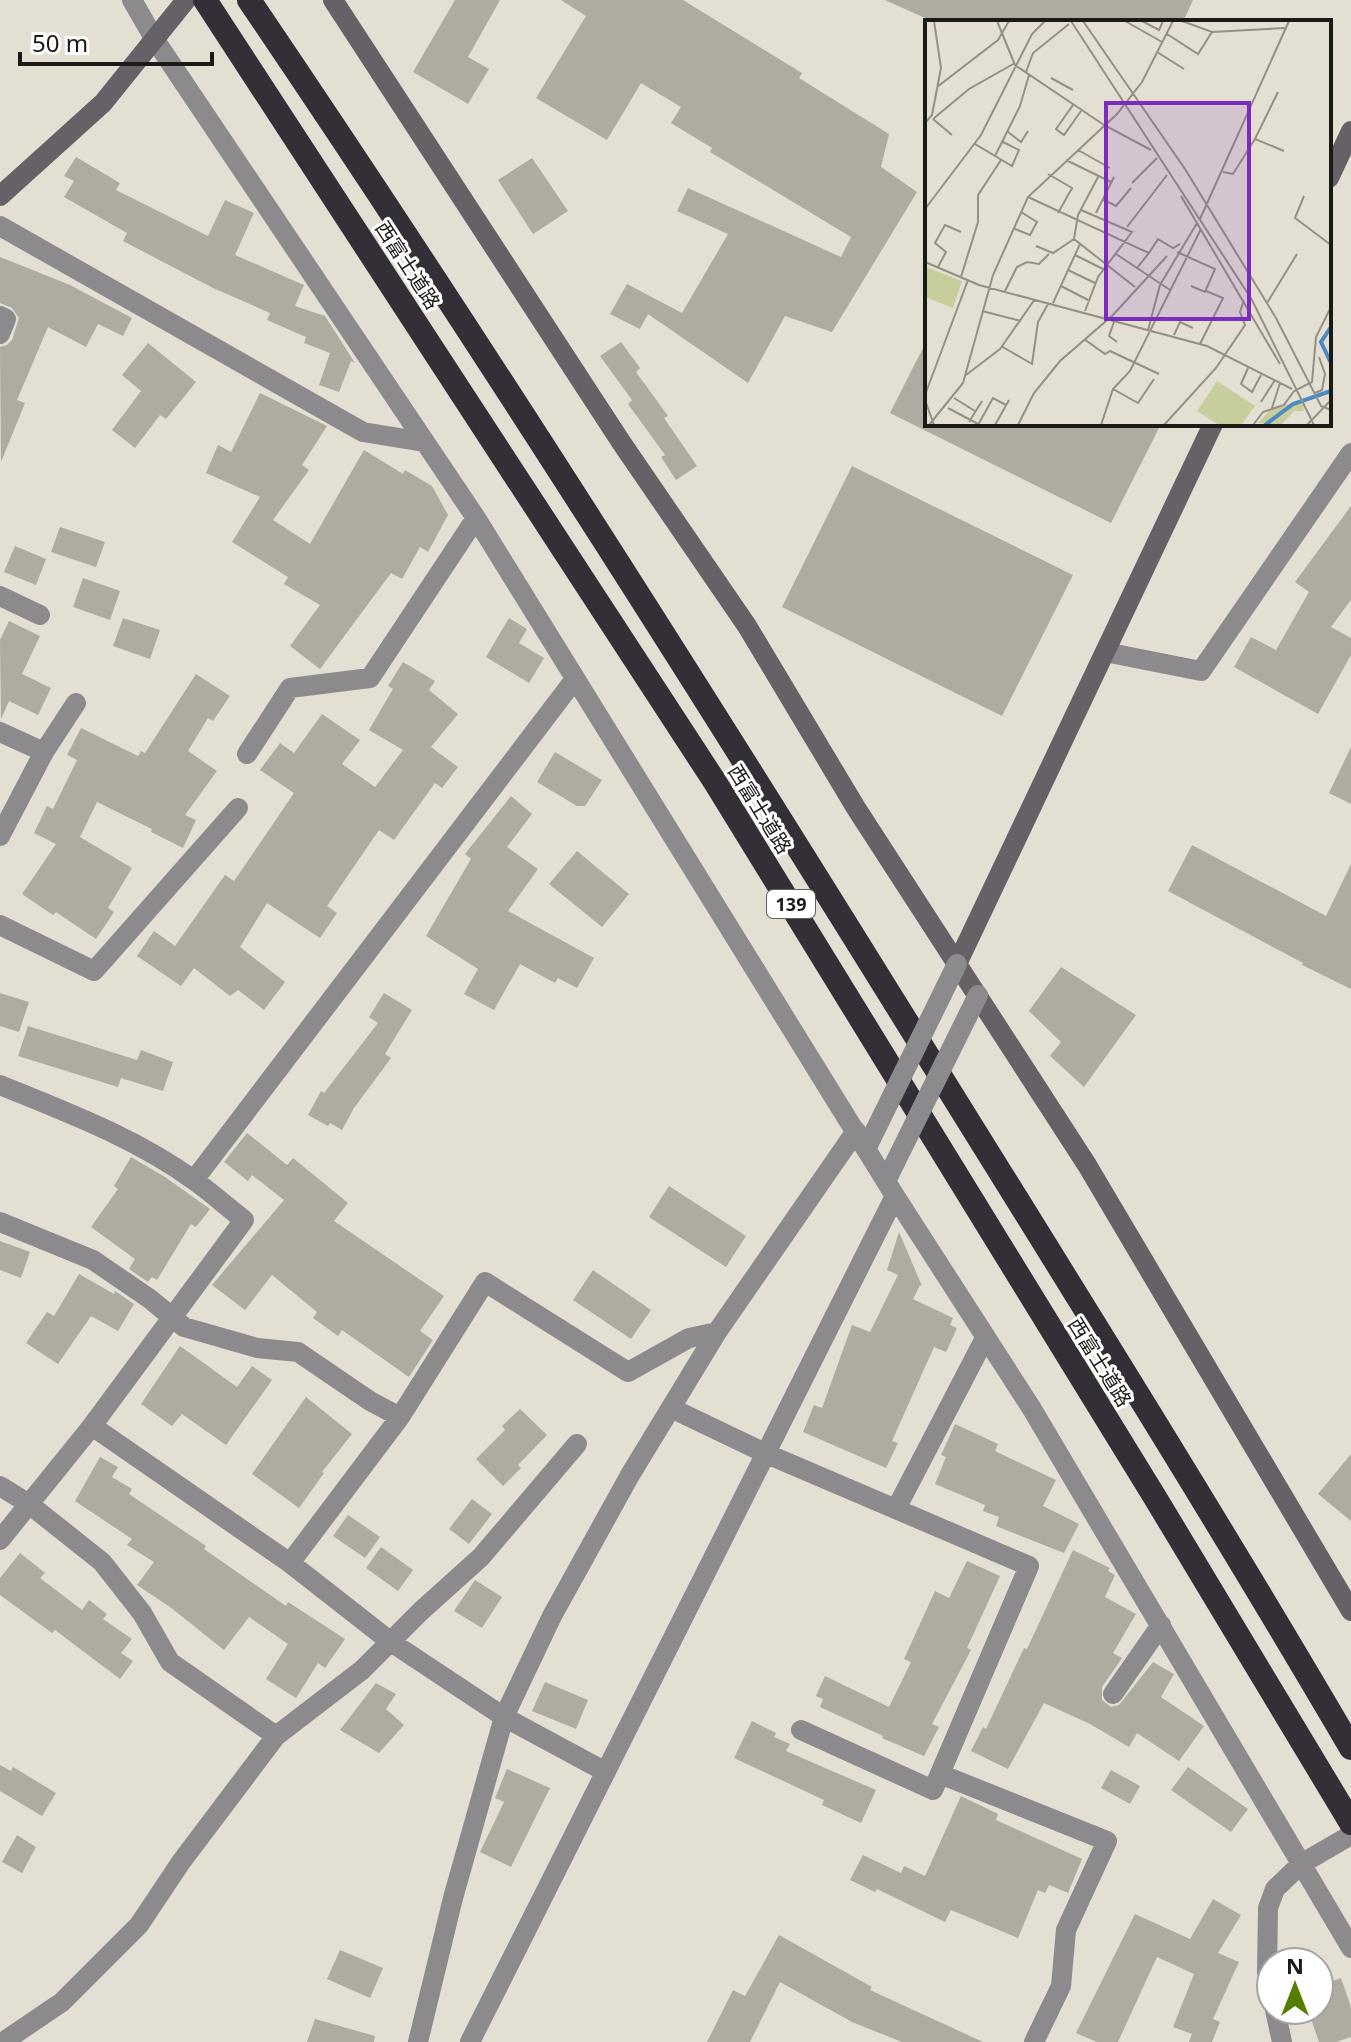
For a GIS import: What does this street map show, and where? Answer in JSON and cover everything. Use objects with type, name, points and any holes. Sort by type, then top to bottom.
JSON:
[{"type":"highway","name":"西富士道路","points":[[205,0],[731,808],[1156,1499],[1351,1823]]},
{"type":"highway","name":"西富士道路","points":[[249,0],[324,110],[701,691],[1081,1303],[1351,1748]]},
{"type":"street","points":[[132,0],[160,33],[476,518],[866,1149],[1032,1409],[1161,1625],[1308,1859],[1351,1948]]},
{"type":"street","points":[[0,196],[103,103],[186,0]]},
{"type":"street","points":[[333,0],[621,442],[747,626],[856,808],[1087,1165],[1351,1611]]},
{"type":"street","points":[[1331,174],[1351,131]]},
{"type":"street","points":[[0,226],[363,432],[424,442]]},
{"type":"street","points":[[0,316],[6,319],[0,334]]},
{"type":"street","points":[[866,1149],[1212,426]]},
{"type":"street","points":[[1105,652],[1201,671],[1351,453]]},
{"type":"street","points":[[247,754],[290,688],[370,678],[476,518]]},
{"type":"street","points":[[0,596],[40,615]]},
{"type":"street","points":[[194,1180],[575,679]]},
{"type":"street","points":[[0,836],[44,752],[76,703]]},
{"type":"street","points":[[0,732],[44,752]]},
{"type":"street","points":[[0,925],[94,971],[238,808]]},
{"type":"street","points":[[470,2042],[767,1454],[978,995]]},
{"type":"street","points":[[0,1085],[83,1119],[151,1153],[194,1180],[244,1220],[92,1426],[0,1540]]},
{"type":"street","points":[[418,2042],[453,1898],[504,1717],[552,1616],[630,1475],[717,1332],[856,1131]]},
{"type":"street","points":[[0,1222],[93,1260],[184,1327],[257,1348],[298,1352],[370,1401],[400,1417]]},
{"type":"street","points":[[290,1563],[400,1417],[485,1282],[628,1372],[689,1338],[717,1332]]},
{"type":"street","points":[[896,1509],[985,1338]]},
{"type":"street","points":[[671,1408],[767,1454],[1029,1566],[933,1790],[801,1730]]},
{"type":"street","points":[[92,1426],[290,1563],[391,1642],[504,1717],[606,1772]]},
{"type":"street","points":[[3,2042],[62,2002],[139,1925],[190,1850],[276,1736],[362,1670],[481,1557],[577,1444]]},
{"type":"street","points":[[0,1486],[29,1504],[102,1562],[142,1613],[170,1662],[276,1736]]},
{"type":"street","points":[[1113,1694],[1161,1625]]},
{"type":"street","points":[[940,1774],[1107,1841],[1066,1930],[1061,1986],[1034,2042]]},
{"type":"street","points":[[1267,1946],[1268,1908],[1275,1889],[1308,1859],[1351,1835]]},
{"type":"building","points":[[455,0],[500,0],[468,57],[489,69],[468,104],[413,72]]},
{"type":"building","points":[[561,0],[683,0],[802,73],[799,78],[889,134],[881,167],[917,192],[832,332],[785,316],[748,383],[648,314],[640,329],[610,314],[627,284],[682,313],[728,234],[677,211],[688,188],[841,257],[851,237],[710,152],[712,148],[671,123],[681,107],[641,83],[607,140],[536,98],[586,16]]},
{"type":"building","points":[[885,0],[1193,0],[1184,20],[930,20]]},
{"type":"building","points":[[76,157],[120,183],[116,190],[208,236],[225,200],[254,213],[235,255],[304,285],[295,306],[325,316],[355,363],[351,361],[339,392],[319,385],[330,353],[304,343],[306,337],[267,320],[270,313],[213,288],[123,241],[127,233],[64,197],[74,181],[64,176]]},
{"type":"building","points":[[532,158],[568,211],[533,234],[498,180]]},
{"type":"building","points":[[0,257],[70,285],[132,318],[123,336],[98,324],[86,347],[48,327],[17,400],[25,403],[1,462],[0,347],[12,340],[19,318],[12,308],[0,303]]},
{"type":"building","points":[[621,342],[640,368],[636,372],[668,416],[664,418],[697,466],[676,480],[661,457],[665,455],[628,404],[632,400],[600,356]]},
{"type":"building","points":[[148,343],[196,382],[166,419],[160,415],[135,448],[112,430],[141,391],[122,375]]},
{"type":"building","points":[[925,344],[925,426],[1160,426],[1111,523],[890,413]]},
{"type":"building","points":[[260,393],[327,426],[302,465],[309,470],[273,520],[310,544],[364,450],[403,474],[405,470],[432,486],[448,515],[428,552],[420,547],[402,579],[391,573],[320,669],[290,646],[320,605],[284,584],[288,577],[232,542],[260,497],[206,473],[218,445],[231,452]]},
{"type":"building","points":[[852,466],[1073,575],[1002,716],[782,607]]},
{"type":"building","points":[[1351,506],[1351,600],[1331,627],[1351,638],[1351,655],[1318,714],[1234,667],[1251,637],[1276,650],[1309,592],[1295,582]]},
{"type":"building","points":[[60,527],[105,542],[96,567],[51,552]]},
{"type":"building","points":[[15,546],[46,559],[36,585],[4,572]]},
{"type":"building","points":[[83,578],[120,591],[110,620],[73,607]]},
{"type":"building","points":[[123,618],[160,630],[150,659],[113,646]]},
{"type":"building","points":[[509,618],[527,629],[519,643],[544,658],[529,683],[486,657]]},
{"type":"building","points":[[9,621],[40,636],[22,674],[51,688],[38,715],[9,701],[1,719],[0,640]]},
{"type":"building","points":[[403,662],[435,681],[429,690],[458,714],[431,747],[458,767],[442,788],[435,783],[394,840],[379,830],[327,906],[337,913],[320,938],[267,903],[240,947],[285,982],[264,1010],[238,990],[230,996],[194,968],[181,986],[137,956],[154,931],[175,946],[225,875],[234,881],[294,793],[260,770],[280,743],[294,753],[322,714],[360,740],[342,764],[375,787],[403,750],[369,730],[393,689],[388,686]]},
{"type":"building","points":[[196,674],[230,696],[213,721],[208,718],[188,751],[217,771],[185,815],[196,820],[183,848],[97,802],[80,837],[132,868],[108,908],[114,912],[96,939],[22,894],[56,844],[34,833],[47,806],[53,809],[77,760],[67,755],[81,728],[138,756],[141,751],[145,753]]},
{"type":"building","points":[[1351,747],[1351,804],[1329,793]]},
{"type":"building","points":[[555,752],[602,780],[585,806],[577,806],[537,782]]},
{"type":"building","points":[[511,796],[532,814],[507,847],[538,869],[508,911],[594,958],[577,988],[558,978],[555,983],[520,964],[494,1010],[464,994],[478,969],[426,936],[471,859],[465,854]]},
{"type":"building","points":[[1192,845],[1326,916],[1351,864],[1351,989],[1168,891]]},
{"type":"building","points":[[577,851],[629,894],[602,927],[549,884]]},
{"type":"building","points":[[1061,967],[1136,1015],[1084,1087],[1050,1056],[1061,1042],[1029,1011]]},
{"type":"building","points":[[0,993],[29,1002],[19,1032],[0,1026]]},
{"type":"building","points":[[384,993],[412,1010],[385,1054],[391,1058],[354,1108],[342,1130],[330,1123],[328,1126],[308,1115],[321,1091],[324,1093],[378,1023],[369,1017]]},
{"type":"building","points":[[28,1026],[137,1060],[141,1050],[173,1062],[163,1091],[121,1078],[118,1087],[18,1056]]},
{"type":"building","points":[[247,1133],[287,1165],[293,1158],[348,1203],[334,1221],[444,1296],[420,1331],[433,1340],[409,1377],[342,1330],[338,1336],[313,1318],[317,1312],[272,1275],[245,1310],[212,1285],[284,1200],[252,1175],[248,1181],[224,1162]]},
{"type":"building","points":[[131,1157],[210,1209],[196,1227],[191,1224],[157,1280],[152,1277],[148,1282],[129,1269],[135,1259],[91,1227],[118,1189],[114,1186]]},
{"type":"building","points":[[669,1186],[746,1236],[726,1267],[649,1217]]},
{"type":"building","points":[[899,1232],[922,1286],[913,1299],[953,1318],[950,1325],[957,1328],[946,1352],[934,1347],[892,1441],[898,1443],[886,1468],[803,1432],[814,1405],[822,1408],[852,1325],[870,1332],[898,1275],[887,1270]]},
{"type":"building","points":[[0,1241],[30,1252],[21,1278],[0,1270]]},
{"type":"building","points":[[593,1270],[651,1310],[631,1339],[573,1300]]},
{"type":"building","points":[[79,1274],[134,1304],[118,1331],[91,1316],[58,1364],[26,1343],[47,1312],[54,1316]]},
{"type":"building","points":[[180,1346],[237,1387],[252,1366],[272,1380],[226,1445],[182,1414],[172,1426],[141,1404]]},
{"type":"building","points":[[306,1397],[352,1434],[299,1508],[252,1474]]},
{"type":"building","points":[[520,1409],[547,1435],[503,1486],[476,1459],[505,1430],[502,1426]]},
{"type":"building","points":[[955,1424],[998,1444],[995,1451],[1056,1480],[1043,1506],[1079,1524],[1064,1553],[996,1526],[999,1517],[983,1511],[985,1505],[935,1484],[946,1457],[941,1455]]},
{"type":"building","points":[[1351,1454],[1351,1521],[1318,1494]]},
{"type":"building","points":[[100,1457],[118,1467],[112,1477],[132,1489],[129,1494],[286,1606],[288,1602],[345,1639],[325,1668],[318,1663],[296,1698],[266,1679],[288,1644],[249,1617],[224,1650],[137,1585],[154,1562],[127,1545],[132,1539],[75,1501]]},
{"type":"building","points":[[472,1499],[492,1514],[469,1544],[449,1529]]},
{"type":"building","points":[[348,1515],[380,1537],[365,1558],[333,1536]]},
{"type":"building","points":[[381,1547],[413,1570],[398,1591],[366,1568]]},
{"type":"building","points":[[1073,1550],[1110,1568],[1108,1571],[1115,1575],[1105,1597],[1136,1614],[1113,1653],[1122,1658],[1102,1687],[1102,1700],[1111,1707],[1119,1705],[1153,1662],[1174,1674],[1161,1697],[1204,1726],[1179,1761],[1137,1733],[1129,1747],[1090,1724],[1044,1703],[1008,1769],[971,1751],[983,1727],[986,1729],[1024,1648],[1027,1649]]},
{"type":"building","points":[[20,1553],[45,1573],[40,1578],[82,1610],[89,1600],[107,1614],[103,1619],[132,1639],[121,1653],[133,1661],[120,1679],[55,1630],[52,1633],[0,1595],[0,1578]]},
{"type":"building","points":[[967,1561],[1000,1576],[967,1648],[971,1650],[932,1724],[939,1727],[924,1756],[820,1707],[823,1699],[816,1696],[825,1676],[889,1707],[911,1662],[904,1659],[935,1591],[949,1598]]},
{"type":"building","points":[[475,1580],[502,1597],[482,1628],[454,1611]]},
{"type":"building","points":[[545,1682],[588,1700],[576,1729],[532,1711]]},
{"type":"building","points":[[376,1683],[396,1694],[386,1709],[404,1725],[379,1753],[340,1730]]},
{"type":"building","points":[[752,1721],[790,1744],[786,1751],[876,1790],[861,1823],[822,1805],[824,1800],[734,1758]]},
{"type":"building","points":[[0,1765],[11,1771],[13,1767],[56,1793],[42,1816],[0,1791]]},
{"type":"building","points":[[1188,1767],[1248,1809],[1231,1832],[1171,1790]]},
{"type":"building","points":[[507,1769],[550,1788],[511,1867],[480,1852],[504,1802],[495,1798]]},
{"type":"building","points":[[1111,1770],[1140,1786],[1130,1804],[1101,1788]]},
{"type":"building","points":[[961,1796],[998,1814],[996,1820],[1082,1859],[1068,1893],[1049,1885],[1045,1893],[1038,1890],[1018,1938],[951,1910],[945,1922],[877,1889],[875,1892],[850,1880],[863,1855],[901,1873],[904,1866],[925,1876]]},
{"type":"building","points":[[17,1835],[36,1847],[22,1873],[2,1862]]},
{"type":"building","points":[[1213,1899],[1241,1915],[1218,1953],[1239,1962],[1213,2019],[1220,2022],[1212,2042],[1189,2042],[1192,2034],[1173,2027],[1194,1974],[1157,1957],[1118,2042],[1097,2042],[1076,2033],[1135,1914],[1190,1939]]},
{"type":"building","points":[[779,1935],[872,1987],[870,1990],[983,2042],[902,2042],[852,2022],[780,1982],[750,2042],[707,2042],[733,1990],[745,1996]]},
{"type":"building","points":[[340,1950],[383,1968],[370,1998],[327,1979]]},
{"type":"building","points":[[1341,1978],[1351,2007],[1351,2037],[1336,2042],[1319,2042],[1314,2026],[1335,2026],[1335,1980]]},
{"type":"building","points":[[315,2019],[375,2036],[374,2042],[307,2042]]}]
